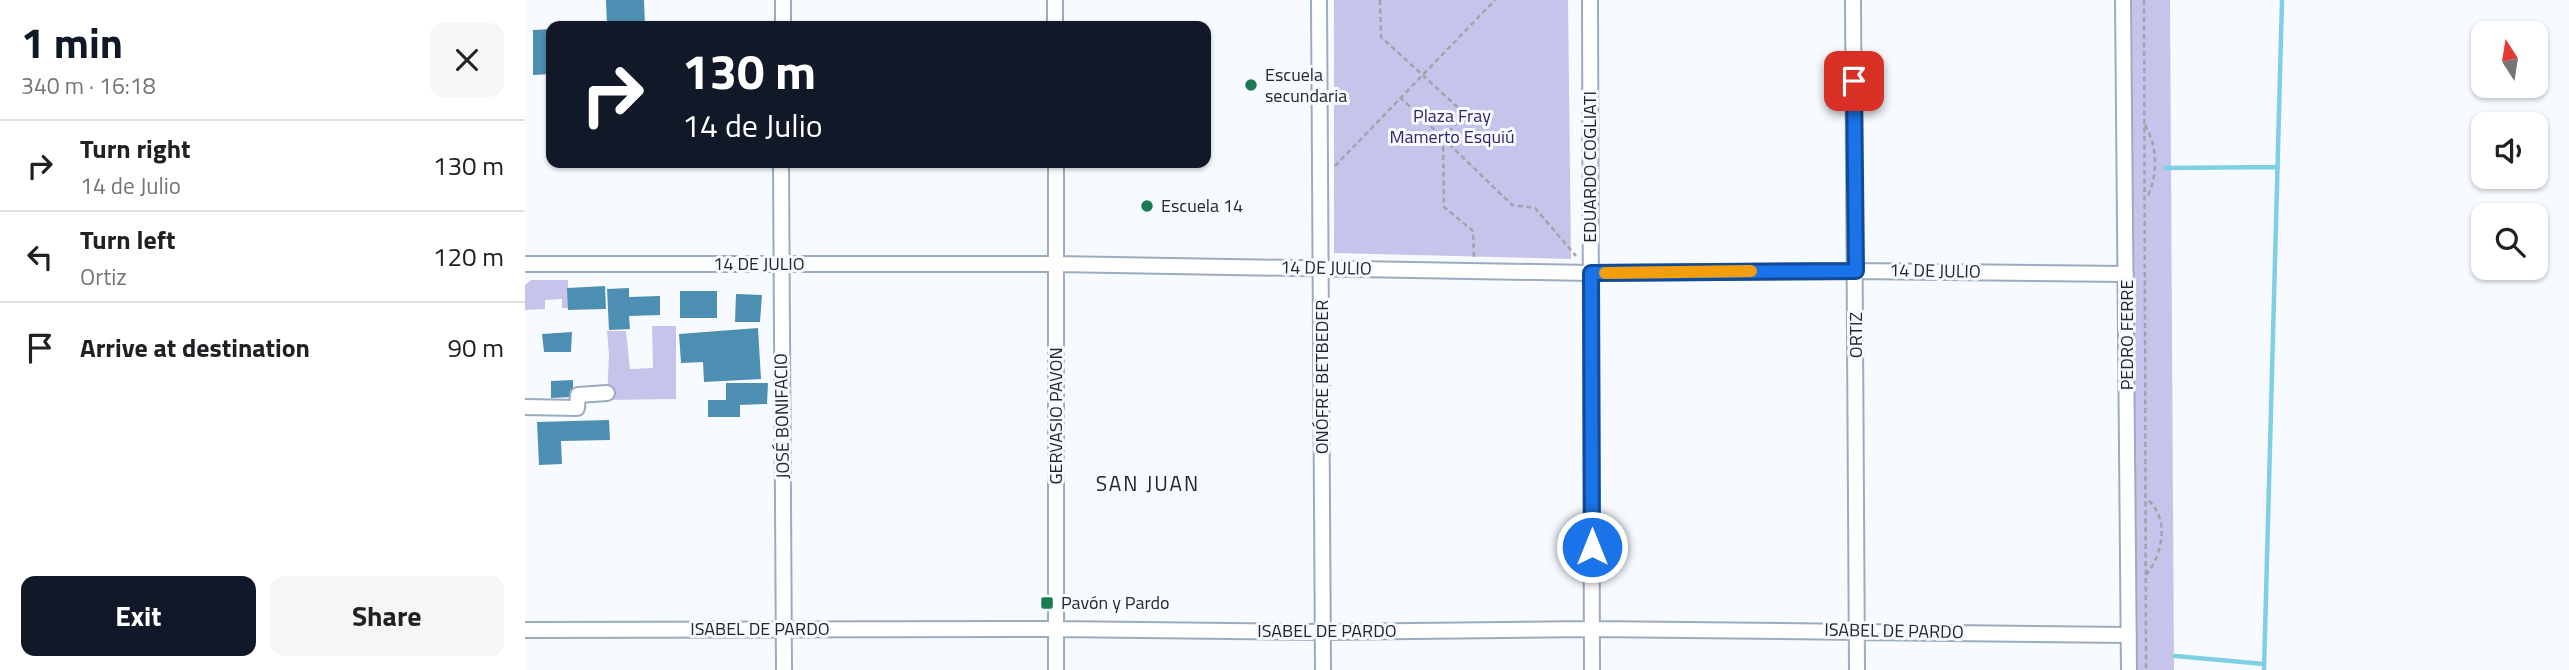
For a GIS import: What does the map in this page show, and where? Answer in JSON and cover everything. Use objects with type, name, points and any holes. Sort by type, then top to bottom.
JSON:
[{"type":"street","points":[[783,0],[783,21]]},
{"type":"street","points":[[1055,0],[1055,21]]},
{"type":"street","name":"ONÓFRE BETBEDER","points":[[1319,0],[1323,670]]},
{"type":"street","name":"EDUARDO COGLIATI","points":[[1590,0],[1593,670]]},
{"type":"street","name":"ORTIZ","points":[[1853,0],[1857,670]]},
{"type":"street","name":"PEDRO FERRE","points":[[2123,0],[2129,670]]},
{"type":"street","name":"JOSÉ BONIFACIO","points":[[781,168],[784,670]]},
{"type":"street","name":"GERVASIO PAVON","points":[[1056,168],[1056,670]]},
{"type":"street","name":"14 DE JULIO","points":[[525,264],[1056,264],[1591,273],[1856,271],[2126,274]]},
{"type":"street","points":[[525,407],[577,408],[577,395],[607,393]]},
{"type":"street","name":"ISABEL DE PARDO","points":[[525,630],[1055,629],[1324,632],[1592,629],[2129,635]]},
{"type":"path","points":[[1380,0],[1381,37],[1465,114],[1443,138],[1444,206],[1473,231],[1474,271]]},
{"type":"path","points":[[1321,181],[1495,0]]},
{"type":"path","points":[[2144,0],[2146,670]]},
{"type":"path","points":[[1401,98],[1512,205],[1535,208],[1591,273]]},
{"type":"path","points":[[2145,124],[2153,144],[2155,160],[2154,182],[2145,201]]},
{"type":"path","points":[[2145,170],[2154,170]]},
{"type":"path","points":[[2129,583],[2146,575],[2157,556],[2162,537],[2155,509],[2147,499]]},
{"type":"green space","name":"Plaza Fray Mamerto Esquiú","points":[[1334,0],[1568,0],[1571,259],[1334,253]]},
{"type":"green space","points":[[2128,0],[2170,0],[2174,670],[2134,670]]},
{"type":"green space","points":[[531,280],[568,280],[568,308],[562,308],[562,299],[545,300],[545,309],[525,310],[525,285]]},
{"type":"green space","points":[[652,326],[676,326],[676,399],[607,400],[607,331],[626,331],[630,369],[653,368]]},
{"type":"building","points":[[606,0],[644,0],[645,21],[607,21]]},
{"type":"building","points":[[546,29],[546,74],[533,75],[533,30]]},
{"type":"building","points":[[605,286],[606,309],[568,310],[567,288]]},
{"type":"building","points":[[629,288],[629,297],[660,296],[660,315],[629,316],[630,329],[609,330],[607,289]]},
{"type":"building","points":[[680,291],[717,291],[717,318],[680,318]]},
{"type":"building","points":[[736,294],[762,295],[760,322],[735,322]]},
{"type":"building","points":[[758,328],[761,379],[704,382],[703,362],[681,363],[679,334]]},
{"type":"building","points":[[572,332],[571,352],[544,352],[542,334]]},
{"type":"building","points":[[573,380],[573,397],[551,398],[551,381]]},
{"type":"building","points":[[726,383],[768,383],[767,404],[740,405],[740,417],[708,417],[708,400],[726,400]]},
{"type":"building","points":[[609,420],[610,440],[561,441],[562,464],[539,465],[537,422]]},
{"type":"waterway","points":[[2264,670],[2282,0]]},
{"type":"waterway","points":[[2165,168],[2278,167]]},
{"type":"waterway","points":[[2175,656],[2264,664]]},
{"type":"slow traffic","points":[[1605,273],[1751,271]]},
{"type":"place","name":"Escuela secundaria","points":[[1251,85]]},
{"type":"place","name":"Escuela 14","points":[[1147,206]]},
{"type":"place","name":"Pavón y Pardo","points":[[1047,603]]},
{"type":"district","name":"SAN JUAN","points":[[1148,484]]},
{"type":"route","points":[[1592,547],[1591,273],[1856,271],[1854,81]]}]
